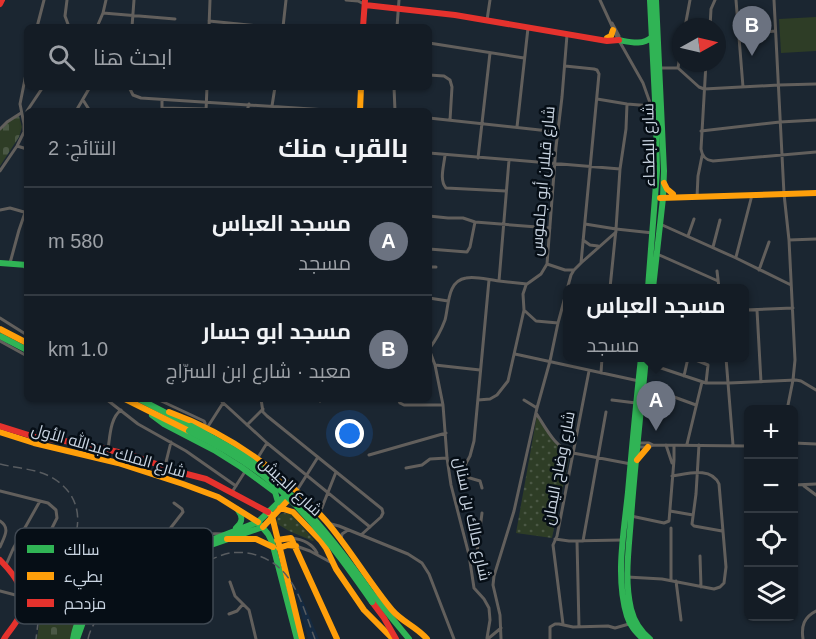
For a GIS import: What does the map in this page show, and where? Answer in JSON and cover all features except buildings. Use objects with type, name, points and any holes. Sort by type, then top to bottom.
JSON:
[{"type":"main road","points":[[0,4],[2,0]]},
{"type":"main road","name":"شارع البطحاء","points":[[650,0],[660,196],[660,224],[653,284]]},
{"type":"main road","name":"شارع البطحاء","points":[[653,284],[653,233],[664,182],[656,0]]},
{"type":"main road","points":[[363,24],[365,2],[399,9],[643,43],[648,42],[652,37]]},
{"type":"main road","points":[[611,39],[613,30]]},
{"type":"main road","points":[[611,39],[623,46]]},
{"type":"main road","points":[[360,108],[361,90]]},
{"type":"main road","points":[[664,182],[667,189],[676,196]]},
{"type":"main road","points":[[660,196],[816,193]]},
{"type":"main road","points":[[0,263],[24,266]]},
{"type":"main road","points":[[0,330],[24,342]]},
{"type":"main road","points":[[0,336],[24,348]]},
{"type":"main road","points":[[644,362],[623,540],[629,603],[640,631],[650,639]]},
{"type":"main road","name":"شارع الجيش","points":[[132,402],[148,411],[190,423],[216,444],[252,467],[285,495],[331,545],[384,618],[395,639]]},
{"type":"main road","name":"شارع الجيش","points":[[145,402],[190,423],[225,444],[250,460],[285,488],[333,539],[372,594],[395,618],[409,639]]},
{"type":"main road","points":[[148,411],[160,421],[207,445],[246,470],[275,492],[279,506]]},
{"type":"main road","points":[[190,423],[206,427],[232,442],[295,490],[327,523],[391,609],[395,618],[418,630],[427,639]]},
{"type":"main road","name":"شارع الملك عبدالله الأول","points":[[0,426],[34,440],[68,441],[108,449],[206,479],[270,514],[297,639]]},
{"type":"main road","name":"شارع الملك عبدالله الأول","points":[[0,432],[118,463],[183,484],[237,508],[260,524],[277,545],[302,639]]},
{"type":"main road","points":[[643,639],[630,624],[624,602],[633,463],[651,446]]},
{"type":"main road","points":[[213,541],[260,524],[295,490]]},
{"type":"main road","points":[[279,506],[291,510],[324,544],[332,563],[364,610],[395,639]]},
{"type":"main road","points":[[226,535],[242,523],[237,508]]},
{"type":"main road","points":[[226,535],[254,538],[277,545],[296,546]]},
{"type":"main road","points":[[277,545],[291,538],[337,639]]},
{"type":"main road","points":[[3,562],[15,577]]},
{"type":"main road","points":[[4,639],[15,622]]},
{"type":"main road","points":[[75,639],[81,624]]},
{"type":"street","points":[[39,24],[44,0]]},
{"type":"street","points":[[67,0],[65,16],[68,24]]},
{"type":"street","points":[[98,24],[106,0]]},
{"type":"street","points":[[132,24],[134,0]]},
{"type":"street","points":[[210,0],[209,21],[233,24]]},
{"type":"street","points":[[283,24],[286,0]]},
{"type":"street","points":[[346,0],[365,2]]},
{"type":"street","points":[[397,24],[399,0]]},
{"type":"street","points":[[487,20],[490,0]]},
{"type":"street","points":[[600,0],[614,26],[611,39]]},
{"type":"street","points":[[687,18],[690,0]]},
{"type":"street","points":[[710,18],[715,0]]},
{"type":"street","points":[[736,0],[743,87]]},
{"type":"street","points":[[774,0],[795,360],[788,405]]},
{"type":"street","points":[[103,14],[175,19]]},
{"type":"street","points":[[611,22],[613,30]]},
{"type":"street","points":[[517,127],[528,27]]},
{"type":"street","points":[[739,35],[776,31]]},
{"type":"street","name":"شارع قبلان أبو جاموس","points":[[527,284],[541,274],[547,264],[567,33]]},
{"type":"street","points":[[432,43],[524,58]]},
{"type":"street","points":[[623,46],[643,83],[656,120]]},
{"type":"street","points":[[478,158],[490,52]]},
{"type":"street","points":[[565,66],[594,69],[599,76],[581,263]]},
{"type":"street","points":[[659,68],[672,68]]},
{"type":"street","points":[[682,72],[704,89],[816,84]]},
{"type":"street","points":[[697,197],[702,156],[701,131],[705,72]]},
{"type":"street","points":[[432,75],[447,77],[451,83],[450,120]]},
{"type":"street","points":[[0,171],[24,132],[20,99],[24,82]]},
{"type":"street","points":[[29,108],[41,90]]},
{"type":"street","points":[[78,108],[88,90]]},
{"type":"street","points":[[130,90],[135,97],[162,100],[293,108]]},
{"type":"street","points":[[206,108],[207,90]]},
{"type":"street","points":[[272,106],[275,90]]},
{"type":"street","points":[[394,90],[394,108]]},
{"type":"street","points":[[597,99],[652,106]]},
{"type":"street","points":[[82,100],[88,108]]},
{"type":"street","points":[[162,100],[163,108]]},
{"type":"street","points":[[248,108],[249,104]]},
{"type":"street","points":[[610,284],[627,104]]},
{"type":"street","points":[[0,129],[21,114]]},
{"type":"street","points":[[432,118],[558,132]]},
{"type":"street","points":[[701,131],[816,120]]},
{"type":"street","points":[[17,146],[24,148]]},
{"type":"street","points":[[702,156],[713,161],[816,152]]},
{"type":"street","points":[[432,153],[620,169]]},
{"type":"street","points":[[445,155],[442,182],[446,188],[506,191]]},
{"type":"street","points":[[498,281],[509,160]]},
{"type":"street","points":[[736,258],[752,195]]},
{"type":"street","points":[[0,210],[10,208],[24,212]]},
{"type":"street","points":[[10,263],[24,215]]},
{"type":"street","points":[[432,216],[550,228]]},
{"type":"street","points":[[688,236],[694,219]]},
{"type":"street","points":[[712,247],[720,220]]},
{"type":"street","points":[[432,249],[467,252],[475,222]]},
{"type":"street","points":[[585,224],[616,231],[653,233]]},
{"type":"street","points":[[660,224],[791,285]]},
{"type":"street","points":[[570,284],[574,270],[616,231]]},
{"type":"street","points":[[789,240],[816,239]]},
{"type":"street","points":[[583,240],[590,245],[598,246]]},
{"type":"street","points":[[759,270],[769,242]]},
{"type":"street","points":[[657,254],[718,281]]},
{"type":"street","points":[[547,264],[565,270],[574,270]]},
{"type":"street","points":[[717,271],[718,284]]},
{"type":"street","points":[[432,344],[441,330],[452,288],[459,280],[470,278],[527,284],[523,294],[524,310],[506,385],[494,397],[478,400]]},
{"type":"street","points":[[482,488],[480,482],[463,476],[463,469],[472,449],[489,280]]},
{"type":"street","points":[[432,299],[448,302]]},
{"type":"street","points":[[501,639],[494,576],[514,511],[563,306]]},
{"type":"street","points":[[749,310],[793,308]]},
{"type":"street","points":[[524,310],[536,321],[558,323]]},
{"type":"street","points":[[757,310],[761,382]]},
{"type":"street","points":[[0,318],[24,333]]},
{"type":"street","points":[[0,341],[24,354]]},
{"type":"street","points":[[514,354],[641,384],[696,405]]},
{"type":"street","name":"شارع مالك بن سنان","points":[[432,357],[443,405],[451,485],[469,555],[474,588],[489,608],[487,638],[501,628]]},
{"type":"street","points":[[601,373],[602,362]]},
{"type":"street","points":[[651,362],[704,382],[793,380],[801,381],[816,390]]},
{"type":"street","points":[[684,376],[688,362]]},
{"type":"street","points":[[687,445],[708,365],[701,362]]},
{"type":"street","points":[[727,362],[733,446]]},
{"type":"street","points":[[435,365],[480,370]]},
{"type":"street","name":"شارع وضاح اليمان","points":[[589,370],[555,539],[623,540]]},
{"type":"street","points":[[524,400],[537,408]]},
{"type":"street","points":[[612,400],[639,406],[657,414]]},
{"type":"street","points":[[110,402],[138,424],[186,451],[236,486]]},
{"type":"street","points":[[161,402],[190,423]]},
{"type":"street","points":[[206,427],[223,402]]},
{"type":"street","points":[[225,402],[267,443],[370,527]]},
{"type":"street","points":[[262,402],[267,416],[382,509],[381,518],[361,535]]},
{"type":"street","points":[[400,402],[408,406],[443,405]]},
{"type":"street","points":[[247,425],[263,409]]},
{"type":"street","points":[[108,449],[114,418],[121,410]]},
{"type":"street","points":[[583,541],[606,412]]},
{"type":"street","points":[[536,413],[565,451],[599,459],[633,463]]},
{"type":"street","points":[[369,454],[446,433]]},
{"type":"street","points":[[165,466],[171,442]]},
{"type":"street","points":[[257,459],[267,443]]},
{"type":"street","points":[[798,443],[816,444]]},
{"type":"street","points":[[635,445],[744,446]]},
{"type":"street","points":[[666,445],[673,465]]},
{"type":"street","points":[[631,516],[662,523],[669,520],[674,445]]},
{"type":"street","points":[[699,445],[692,522],[693,525],[722,531]]},
{"type":"street","points":[[295,490],[318,457]]},
{"type":"street","points":[[406,468],[422,465],[430,459],[447,458]]},
{"type":"street","points":[[448,464],[463,469]]},
{"type":"street","points":[[232,492],[246,470]]},
{"type":"street","points":[[320,515],[336,472]]},
{"type":"street","points":[[626,579],[671,580],[716,589],[725,581],[718,482],[712,475],[698,473],[672,476]]},
{"type":"street","points":[[798,485],[816,484]]},
{"type":"street","points":[[802,485],[816,495]]},
{"type":"street","points":[[0,491],[51,505],[57,514],[52,528]]},
{"type":"street","points":[[25,528],[40,501]]},
{"type":"street","points":[[171,528],[183,512],[174,503]]},
{"type":"street","points":[[670,511],[693,515]]},
{"type":"street","points":[[469,555],[477,552],[482,513]]},
{"type":"street","points":[[0,521],[6,529],[0,547]]},
{"type":"street","points":[[327,523],[361,535],[422,563],[429,574],[454,639]]},
{"type":"street","points":[[671,528],[671,580]]},
{"type":"street","points":[[341,541],[343,532],[348,530]]},
{"type":"street","points":[[213,534],[226,535]]},
{"type":"street","points":[[291,538],[300,539],[311,545],[317,555]]},
{"type":"street","points":[[555,539],[553,549],[563,624]]},
{"type":"street","points":[[577,541],[579,627]]},
{"type":"street","points":[[3,562],[15,545]]},
{"type":"street","points":[[296,546],[332,563]]},
{"type":"street","points":[[700,556],[701,587]]},
{"type":"street","points":[[676,581],[681,620]]},
{"type":"street","points":[[230,582],[235,596],[249,610],[256,639]]},
{"type":"street","points":[[0,591],[15,595]]},
{"type":"street","points":[[229,614],[237,611],[243,604]]},
{"type":"street","points":[[803,639],[804,622],[816,611]]},
{"type":"street","points":[[550,639],[552,625],[615,628],[630,624]]},
{"type":"shaded area","points":[[298,589],[319,639],[308,639],[295,590]]},
{"type":"green space","points":[[816,17],[816,51],[781,53],[779,19]]},
{"type":"green space","points":[[19,116],[22,127],[19,137],[0,166],[0,128]]},
{"type":"green space","points":[[537,415],[553,441],[570,454],[552,538],[516,533]]},
{"type":"green space","points":[[283,513],[291,514],[314,540],[289,531],[276,523],[278,516]]},
{"type":"green space","points":[[39,624],[74,624],[70,639],[37,639]]},
{"type":"railway","points":[[0,464],[32,470],[49,476],[59,483],[73,499],[78,518],[77,528]]},
{"type":"railway","points":[[213,559],[240,552],[270,561],[279,568],[293,585],[315,639]]},
{"type":"railway","points":[[36,639],[38,624]]},
{"type":"railway","points":[[88,639],[94,624]]},
{"type":"traffic: fast","points":[[648,284],[657,171],[650,0]]},
{"type":"traffic: fast","points":[[653,284],[664,171],[656,0]]},
{"type":"traffic: fast","points":[[618,40],[640,42],[652,37]]},
{"type":"traffic: fast","points":[[0,263],[24,265]]},
{"type":"traffic: fast","points":[[0,336],[24,348]]},
{"type":"traffic: fast","points":[[641,362],[621,570],[623,601],[627,616],[643,639]]},
{"type":"traffic: fast","points":[[646,362],[627,575],[632,613],[640,629],[650,639]]},
{"type":"traffic: fast","points":[[145,402],[191,426]]},
{"type":"traffic: fast","points":[[152,415],[241,467],[275,492],[278,502]]},
{"type":"traffic: fast","points":[[191,426],[244,456],[286,490],[317,522],[372,594]]},
{"type":"traffic: fast","points":[[189,431],[242,460],[286,495],[325,539],[372,602]]},
{"type":"traffic: fast","points":[[287,494],[258,522],[272,542],[297,639]]},
{"type":"traffic: fast","points":[[236,528],[242,519],[238,510]]},
{"type":"traffic: fast","points":[[213,539],[258,522]]},
{"type":"traffic: fast","points":[[213,544],[263,527]]},
{"type":"traffic: fast","points":[[372,594],[409,639]]},
{"type":"traffic: fast","points":[[73,639],[77,624]]},
{"type":"traffic: fast","points":[[77,639],[82,624]]},
{"type":"traffic: slow","points":[[607,38],[611,36],[613,30]]},
{"type":"traffic: slow","points":[[360,108],[361,90]]},
{"type":"traffic: slow","points":[[664,183],[673,194]]},
{"type":"traffic: slow","points":[[660,198],[816,193]]},
{"type":"traffic: slow","points":[[0,329],[24,341]]},
{"type":"traffic: slow","points":[[131,402],[189,431]]},
{"type":"traffic: slow","points":[[169,412],[234,443],[274,471],[326,521],[392,610],[427,639]]},
{"type":"traffic: slow","points":[[0,432],[34,443],[118,463],[183,484],[218,497],[258,522]]},
{"type":"traffic: slow","points":[[637,460],[648,447]]},
{"type":"traffic: slow","points":[[263,527],[290,498]]},
{"type":"traffic: slow","points":[[280,508],[293,512],[321,541],[336,569],[364,610],[393,639]]},
{"type":"traffic: slow","points":[[268,512],[272,516],[302,639]]},
{"type":"traffic: slow","points":[[277,540],[291,538],[337,639]]},
{"type":"traffic: slow","points":[[227,539],[256,539],[273,547]]},
{"type":"traffic: slow","points":[[279,548],[288,545],[296,546]]},
{"type":"traffic: jam","points":[[0,4],[2,0]]},
{"type":"traffic: jam","points":[[363,24],[365,0]]},
{"type":"traffic: jam","points":[[365,5],[455,15],[607,41],[619,40]]},
{"type":"traffic: jam","points":[[0,426],[35,437],[79,443],[131,455],[206,479],[268,512]]},
{"type":"traffic: jam","points":[[0,560],[15,578]]},
{"type":"traffic: jam","points":[[372,602],[396,639]]},
{"type":"traffic: jam","points":[[4,639],[15,624]]},
{"type":"place","name":"مسجد ابو جسار","points":[[752,56]]},
{"type":"place","name":"مسجد العباس","points":[[656,431]]}]
